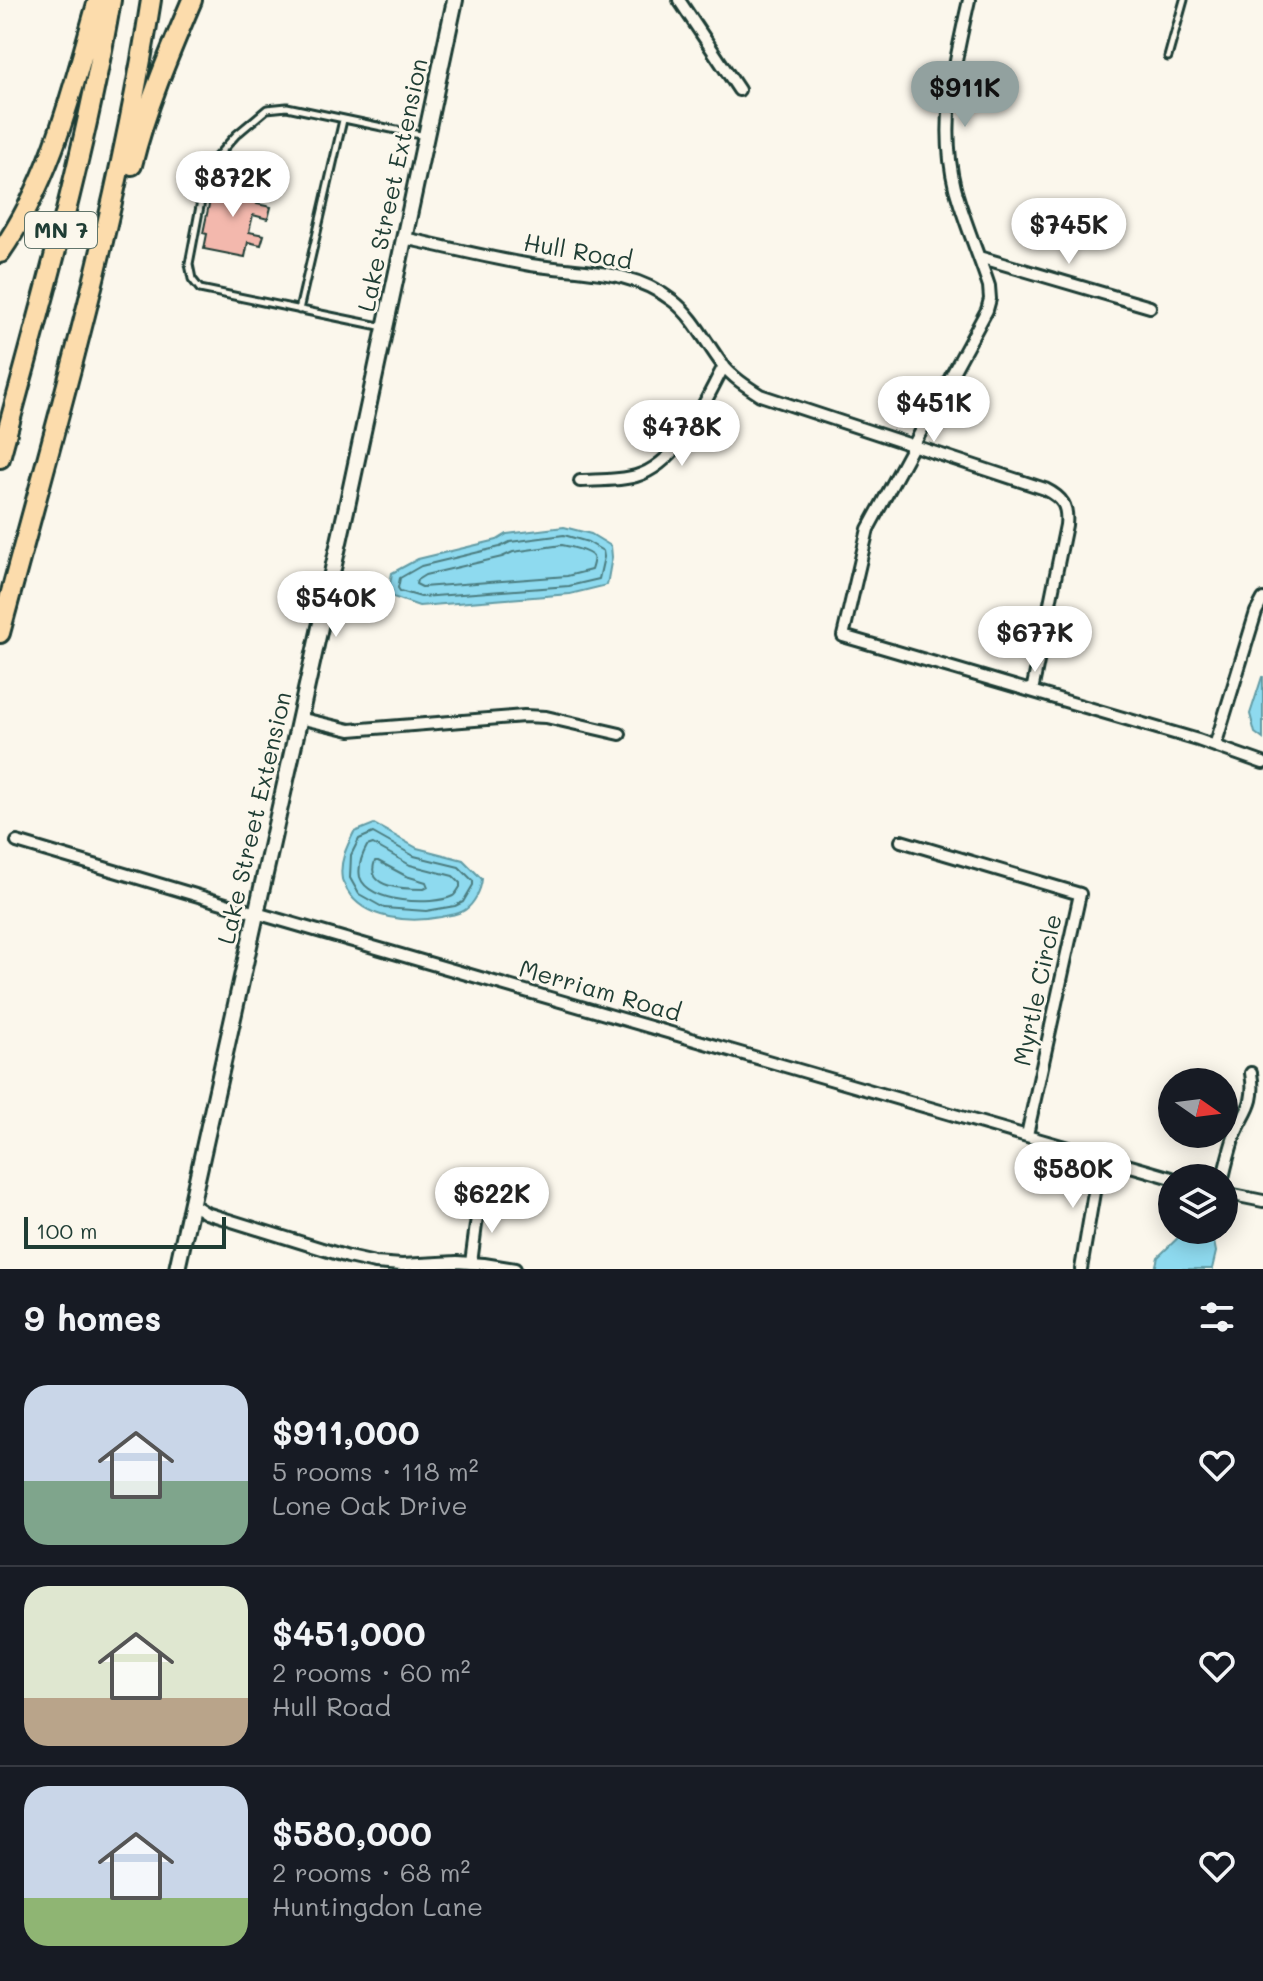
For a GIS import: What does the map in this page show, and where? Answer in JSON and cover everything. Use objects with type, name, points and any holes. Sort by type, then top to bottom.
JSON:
[{"type":"highway","points":[[0,253],[27,209],[50,158],[98,0]]},
{"type":"highway","name":"MN 7","points":[[0,458],[73,186],[111,0]]},
{"type":"highway","name":"MN 7","points":[[0,633],[78,340],[123,152],[151,0]]},
{"type":"highway","points":[[78,340],[144,121],[192,0]]},
{"type":"street","name":"Lake Street Extension","points":[[177,1269],[455,0]]},
{"type":"street","points":[[679,0],[739,90]]},
{"type":"street","points":[[969,0],[951,84],[949,152],[954,186],[989,286],[990,299],[987,310],[868,529],[843,636],[1198,740],[1263,763]]},
{"type":"street","name":"Hull Road","points":[[404,238],[532,265],[597,271],[637,281],[674,301],[693,321],[724,366],[760,395],[1055,494],[1063,502],[1067,513],[1066,525],[1032,691]]},
{"type":"street","points":[[979,257],[1150,307]]},
{"type":"street","points":[[580,481],[634,477],[654,469],[670,456],[682,440],[724,366]]},
{"type":"street","points":[[1215,746],[1256,612],[1263,599]]},
{"type":"street","points":[[299,718],[350,730],[524,716],[546,717],[620,734]]},
{"type":"street","name":"Myrtle Circle","points":[[901,841],[1080,894],[1027,1135]]},
{"type":"street","name":"Merriam Road","points":[[17,842],[1158,1174]]},
{"type":"street","points":[[1227,1164],[1234,1137],[1251,1104],[1251,1073]]},
{"type":"street","points":[[1081,1269],[1100,1157]]},
{"type":"street","points":[[1238,1196],[1263,1201]]},
{"type":"street","points":[[471,1263],[479,1202]]},
{"type":"street","points":[[192,1204],[206,1213],[375,1263],[471,1263],[515,1269]]},
{"type":"lane","points":[[1168,57],[1184,0]]},
{"type":"lane","points":[[385,327],[200,289],[192,279],[189,264],[205,180],[212,162],[236,135],[267,109],[287,107],[426,136]]},
{"type":"lane","points":[[299,310],[343,120]]},
{"type":"water","points":[[564,527],[591,534],[611,546],[607,585],[570,594],[419,606],[393,597],[389,589],[392,573],[418,559],[497,540],[507,534]]},
{"type":"water","points":[[1262,677],[1263,739],[1255,733],[1250,714]]},
{"type":"water","points":[[374,824],[417,848],[463,860],[482,879],[479,892],[471,904],[456,914],[416,920],[389,917],[364,908],[347,890],[341,873],[346,849],[354,832]]},
{"type":"water","points":[[1172,1244],[1214,1244],[1216,1252],[1212,1269],[1155,1269],[1158,1257]]},
{"type":"building","points":[[218,180],[260,189],[257,204],[271,207],[268,219],[253,215],[249,232],[264,235],[261,245],[248,242],[245,257],[204,249],[207,234],[203,233],[211,195],[215,196]]}]
